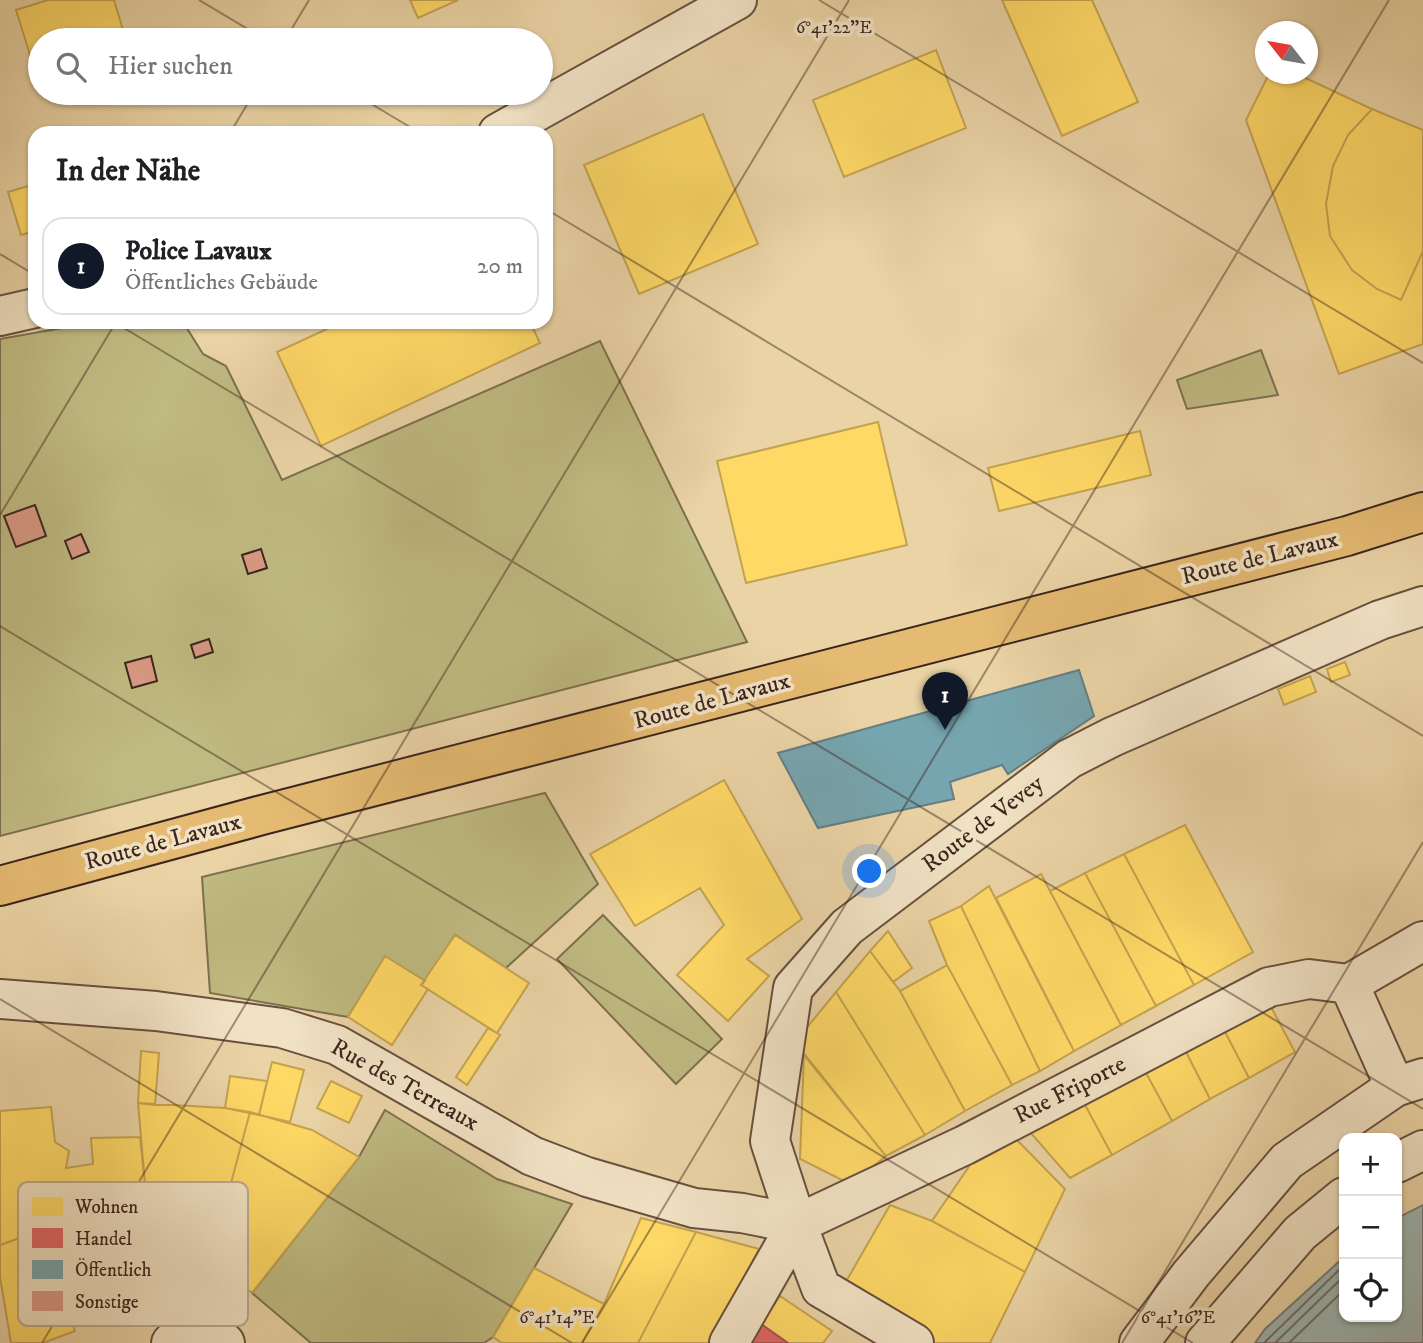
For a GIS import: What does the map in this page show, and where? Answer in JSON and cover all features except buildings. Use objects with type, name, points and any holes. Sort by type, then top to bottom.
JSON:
[{"type":"main road","name":"Route de Lavaux","points":[[0,886],[262,815],[1347,536],[1423,512]]},
{"type":"street","points":[[553,102],[737,0]]},
{"type":"street","points":[[511,126],[548,105]]},
{"type":"street","points":[[0,316],[28,310]]},
{"type":"street","name":"Route de Vevey","points":[[914,1343],[821,1288],[797,1224],[770,1141],[793,988],[847,927],[1069,759],[1112,737],[1380,620],[1423,606]]},
{"type":"street","points":[[1139,1343],[1191,1274],[1287,1161],[1409,1083],[1349,984],[1423,941]]},
{"type":"street","name":"Rue Friporte","points":[[797,1224],[965,1145],[1269,987],[1309,979],[1349,984]]},
{"type":"street","name":"Rue des Terreaux","points":[[0,999],[156,1011],[282,1028],[337,1045],[532,1156],[587,1177],[694,1208],[743,1213],[797,1224]]},
{"type":"street","points":[[1402,1160],[1423,1150]]},
{"type":"street","points":[[1205,1343],[1300,1233],[1339,1202]]},
{"type":"street","points":[[729,1343],[797,1224]]},
{"type":"street","points":[[171,1343],[179,1335],[218,1337],[225,1343]]},
{"type":"shaded area","points":[[56,329],[187,329],[203,354],[226,366],[282,480],[600,341],[747,642],[0,836],[0,339]]},
{"type":"shaded area","points":[[1261,350],[1278,395],[1187,409],[1177,380]]},
{"type":"shaded area","points":[[545,793],[598,884],[506,968],[455,935],[425,981],[385,957],[348,1017],[210,993],[202,877]]},
{"type":"shaded area","points":[[603,915],[722,1039],[676,1084],[557,959]]},
{"type":"shaded area","points":[[385,1110],[497,1179],[572,1204],[493,1337],[484,1343],[311,1343],[252,1293],[359,1157]]},
{"type":"water","points":[[1423,1205],[1423,1343],[1255,1343],[1265,1329],[1339,1262],[1339,1322],[1402,1322],[1402,1216]]},
{"type":"place","name":"Police Lavaux","points":[[945,730]]}]
